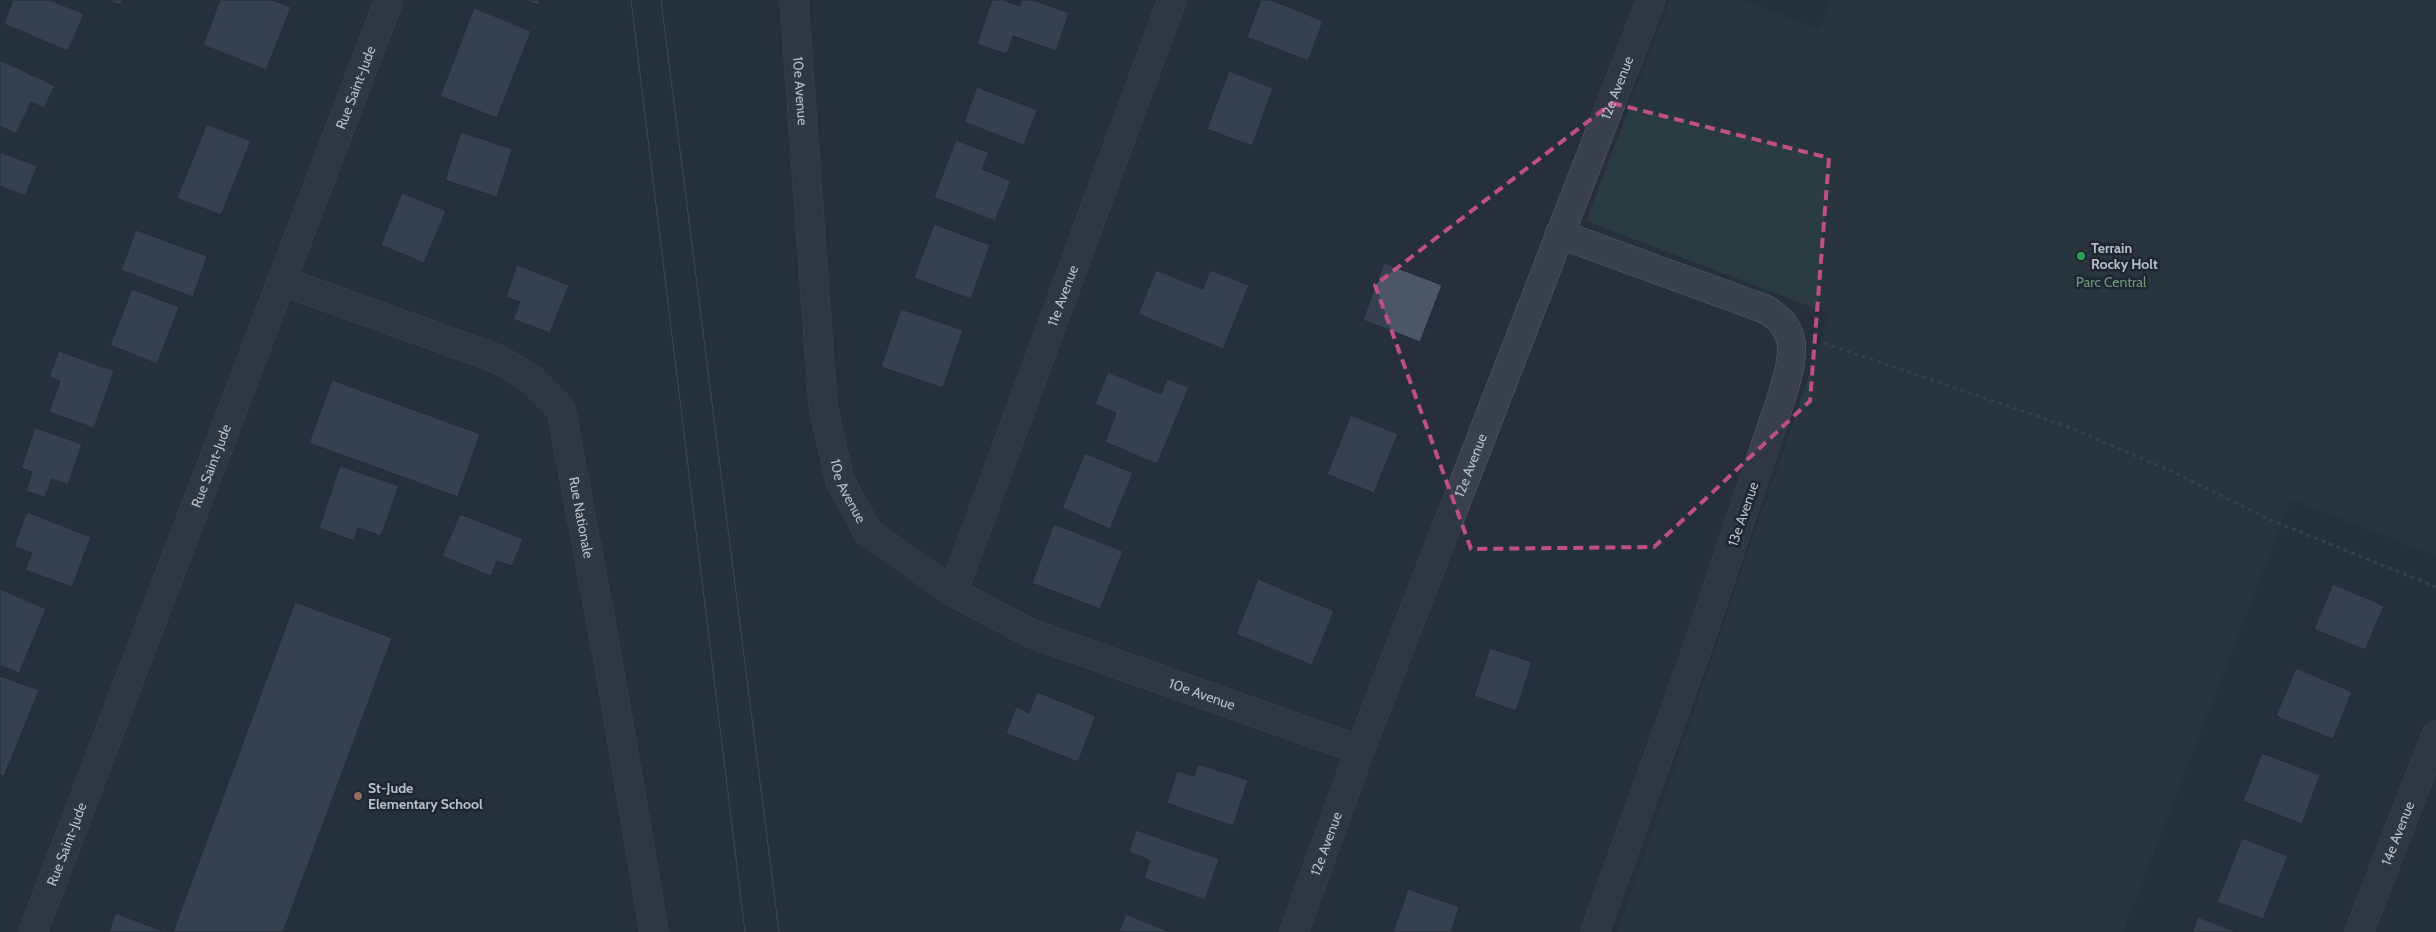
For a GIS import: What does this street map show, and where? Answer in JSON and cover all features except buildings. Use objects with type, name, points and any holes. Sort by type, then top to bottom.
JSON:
[{"type":"street","name":"Rue Saint-Jude","points":[[33,932],[389,0]]},
{"type":"street","name":"10e Avenue","points":[[794,0],[822,406],[840,482],[868,532],[953,592],[1030,633],[1360,750]]},
{"type":"street","name":"11e Avenue","points":[[953,592],[1172,0]]},
{"type":"street","name":"12e Avenue","points":[[1294,932],[1360,750],[1651,0]]},
{"type":"street","name":"13e Avenue","points":[[1559,234],[1765,309],[1784,322],[1790,334],[1791,350],[1787,378],[1776,415],[1697,649],[1595,932]]},
{"type":"street","name":"Rue Nationale","points":[[282,281],[498,359],[531,379],[561,409],[608,660],[654,932]]},
{"type":"street","name":"14e Avenue","points":[[2359,932],[2436,735]]},
{"type":"path","points":[[1818,341],[2074,429],[2172,471],[2273,521],[2436,586]]},
{"type":"highlighted area","points":[[1612,103],[1829,158],[1810,401],[1654,547],[1471,549],[1375,285]]},
{"type":"green space","name":"Parc Central","points":[[1670,0],[1741,0],[1820,29],[1832,0],[2436,0],[2436,556],[2291,499],[2123,932],[1618,932],[1830,314],[1586,221]]},
{"type":"tram line","points":[[631,0],[745,932]]},
{"type":"tram line","points":[[661,0],[779,932]]},
{"type":"place","name":"Terrain Rocky Holt","points":[[2081,256]]},
{"type":"place","name":"St-Jude Elementary School","points":[[358,796]]}]
